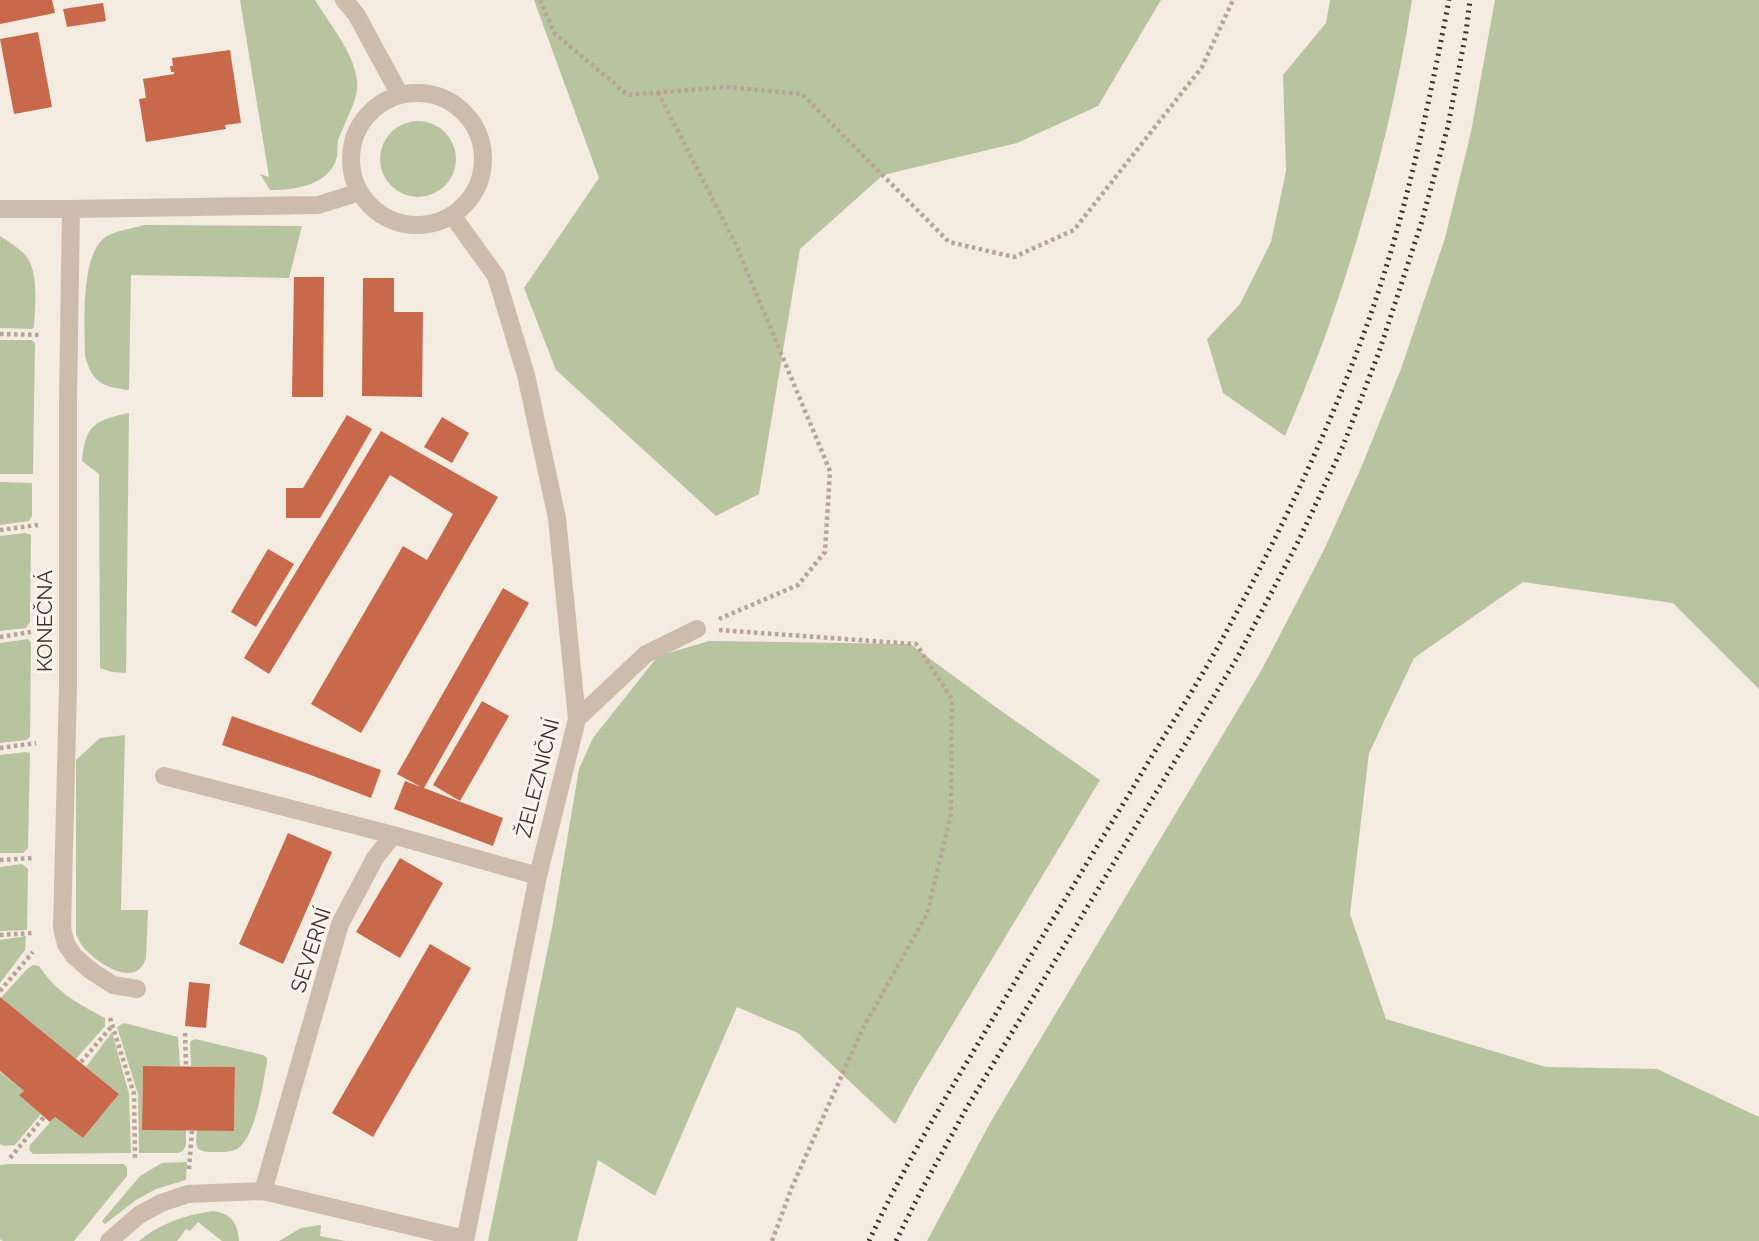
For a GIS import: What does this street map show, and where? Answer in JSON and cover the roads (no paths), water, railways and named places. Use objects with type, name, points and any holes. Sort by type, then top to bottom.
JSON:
[{"type":"street","points":[[344,0],[356,14],[400,95]]},
{"type":"street","points":[[426,93],[451,102],[468,116],[477,129],[483,146],[484,163],[475,193],[453,215],[436,222],[418,225],[401,223],[383,215],[369,204],[360,192],[352,172],[354,138],[361,124],[383,102],[400,95],[426,93]]},
{"type":"street","points":[[0,209],[318,205],[360,192]]},
{"type":"street","name":"KONEČNÁ","points":[[71,209],[68,688],[62,928],[66,944],[74,956],[90,970],[113,985],[137,989]]},
{"type":"street","name":"ŽELEZNIČNÍ","points":[[453,215],[496,276],[526,374],[557,518],[577,719],[538,876],[465,1240]]},
{"type":"street","points":[[577,719],[646,654],[697,629]]},
{"type":"street","points":[[164,776],[393,835],[538,876]]},
{"type":"street","name":"SEVERNÍ","points":[[263,1191],[340,924],[375,858],[393,835]]},
{"type":"street","points":[[109,1241],[139,1215],[161,1203],[188,1194],[263,1191],[465,1240]]},
{"type":"railway","points":[[869,1241],[906,1167],[948,1094],[1210,661],[1262,565],[1300,486],[1336,404],[1381,283],[1414,163],[1449,0]]},
{"type":"railway","points":[[896,1241],[966,1109],[1237,658],[1299,540],[1343,446],[1379,352],[1421,224],[1448,126],[1470,0]]}]
